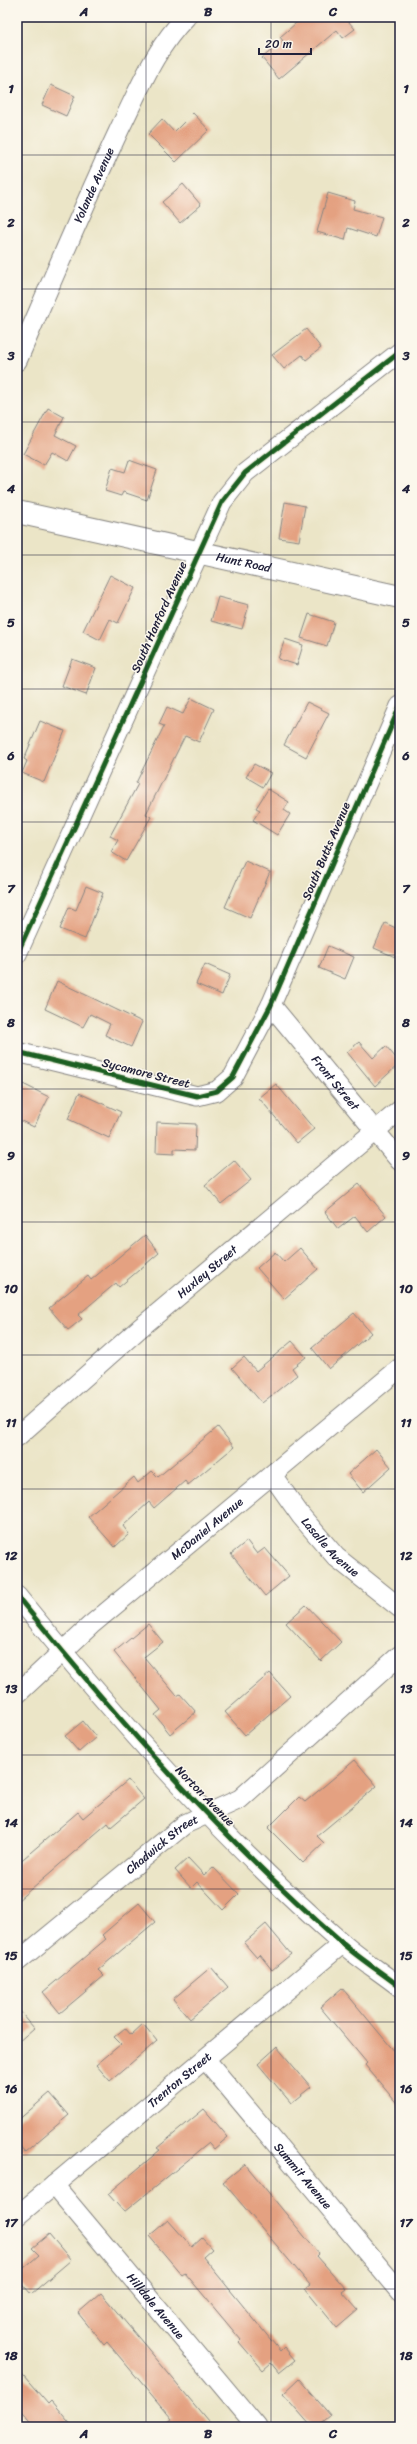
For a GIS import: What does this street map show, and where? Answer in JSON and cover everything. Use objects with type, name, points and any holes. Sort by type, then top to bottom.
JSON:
[{"type":"street","name":"Yolande Avenue","points":[[17,361],[102,166],[150,66],[172,31],[186,17]]},
{"type":"street","name":"South Hanford Avenue","points":[[17,954],[222,502],[245,473],[400,352]]},
{"type":"street","name":"Hunt Road","points":[[17,512],[400,596]]},
{"type":"street","name":"South Butts Avenue","points":[[271,1005],[400,706]]},
{"type":"street","name":"Sycamore Street","points":[[17,1052],[197,1096],[217,1091],[233,1077],[271,1005]]},
{"type":"street","name":"Front Street","points":[[271,1005],[400,1161]]},
{"type":"street","name":"Huxley Street","points":[[17,1436],[140,1328],[400,1110]]},
{"type":"street","name":"McDaniel Avenue","points":[[17,1694],[62,1652],[400,1368]]},
{"type":"street","name":"Lasalle Avenue","points":[[272,1475],[301,1516],[336,1557],[400,1608]]},
{"type":"street","name":"Norton Avenue","points":[[17,1596],[89,1685],[206,1814],[342,1944],[400,1987]]},
{"type":"street","name":"Chadwick Street","points":[[17,1962],[185,1824],[240,1799],[400,1655]]},
{"type":"street","name":"Trenton Street","points":[[17,2216],[206,2060],[342,1944]]},
{"type":"street","name":"Summit Avenue","points":[[206,2060],[400,2292]]},
{"type":"street","name":"Hilldale Avenue","points":[[54,2185],[257,2427]]},
{"type":"building","points":[[303,17],[352,17],[348,21],[355,29],[343,38],[337,30],[279,79],[262,58],[283,41],[280,37]]},
{"type":"building","points":[[51,85],[75,96],[66,116],[42,105]]},
{"type":"building","points":[[193,113],[209,130],[176,162],[148,134],[162,119],[174,132]]},
{"type":"building","points":[[183,184],[201,205],[180,223],[162,202]]},
{"type":"building","points":[[328,193],[355,201],[353,209],[382,217],[376,237],[348,228],[345,240],[317,232]]},
{"type":"building","points":[[306,329],[321,348],[306,360],[302,355],[284,369],[272,355]]},
{"type":"building","points":[[48,408],[64,417],[55,435],[76,446],[68,461],[52,452],[44,465],[23,454]]},
{"type":"building","points":[[129,460],[157,470],[147,500],[123,492],[121,496],[105,491],[112,468],[125,472]]},
{"type":"building","points":[[285,502],[305,506],[299,541],[279,538]]},
{"type":"building","points":[[110,575],[135,588],[118,623],[110,619],[100,640],[83,631]]},
{"type":"building","points":[[218,597],[249,605],[242,629],[211,621]]},
{"type":"building","points":[[309,614],[334,622],[327,646],[301,638]]},
{"type":"building","points":[[285,639],[303,645],[297,665],[278,659]]},
{"type":"building","points":[[72,659],[96,668],[86,695],[62,686]]},
{"type":"building","points":[[191,698],[214,709],[199,742],[185,736],[146,814],[151,817],[126,861],[111,852],[118,840],[110,836],[138,784],[136,783],[164,726],[159,724],[167,707],[183,714]]},
{"type":"building","points":[[307,702],[329,713],[306,757],[284,745]]},
{"type":"building","points":[[40,721],[65,731],[44,782],[22,773],[27,761],[24,759]]},
{"type":"building","points":[[254,764],[271,773],[263,787],[246,777]]},
{"type":"building","points":[[268,789],[289,802],[284,810],[290,814],[277,835],[253,820],[260,810],[256,808]]},
{"type":"building","points":[[245,861],[270,872],[250,918],[225,907]]},
{"type":"building","points":[[86,886],[103,893],[85,939],[60,929],[69,907],[76,910]]},
{"type":"building","points":[[385,923],[400,930],[400,959],[374,948]]},
{"type":"building","points":[[328,946],[354,957],[345,979],[319,968]]},
{"type":"building","points":[[205,964],[230,975],[222,995],[196,984]]},
{"type":"building","points":[[57,981],[142,1022],[131,1047],[105,1035],[110,1024],[90,1014],[83,1027],[45,1009]]},
{"type":"building","points":[[359,1042],[373,1058],[386,1046],[400,1063],[375,1086],[347,1052]]},
{"type":"building","points":[[17,1081],[49,1097],[34,1127],[17,1119]]},
{"type":"building","points":[[276,1084],[314,1129],[297,1143],[259,1098]]},
{"type":"building","points":[[79,1093],[121,1112],[109,1138],[68,1119]]},
{"type":"building","points":[[157,1122],[196,1124],[195,1150],[174,1149],[174,1154],[156,1153]]},
{"type":"building","points":[[234,1160],[251,1180],[221,1204],[205,1185]]},
{"type":"building","points":[[359,1184],[386,1216],[368,1232],[355,1216],[338,1229],[325,1212]]},
{"type":"building","points":[[145,1235],[159,1253],[119,1287],[116,1283],[78,1315],[82,1319],[68,1330],[49,1308],[88,1276],[91,1280]]},
{"type":"building","points":[[300,1248],[318,1269],[284,1299],[257,1268],[275,1252],[284,1262]]},
{"type":"building","points":[[354,1313],[371,1333],[329,1369],[312,1348]]},
{"type":"building","points":[[292,1341],[306,1357],[292,1368],[297,1375],[262,1403],[232,1368],[244,1357],[256,1371]]},
{"type":"building","points":[[218,1427],[234,1447],[188,1485],[185,1481],[154,1508],[149,1502],[123,1526],[129,1534],[115,1547],[88,1517],[134,1477],[138,1483],[152,1471],[158,1477]]},
{"type":"building","points":[[376,1449],[391,1467],[363,1492],[348,1474]]},
{"type":"building","points":[[247,1541],[257,1554],[265,1548],[289,1576],[265,1596],[231,1554]]},
{"type":"building","points":[[306,1605],[341,1642],[321,1661],[286,1623]]},
{"type":"building","points":[[148,1624],[163,1642],[144,1657],[177,1696],[180,1694],[196,1712],[170,1734],[155,1715],[161,1710],[114,1652]]},
{"type":"building","points":[[270,1673],[290,1696],[245,1735],[225,1712]]},
{"type":"building","points":[[83,1721],[96,1737],[79,1752],[65,1736]]},
{"type":"building","points":[[355,1760],[377,1786],[317,1836],[324,1843],[303,1863],[268,1828],[299,1797],[305,1802]]},
{"type":"building","points":[[128,1780],[144,1799],[111,1827],[108,1823],[17,1901],[17,1864],[78,1812],[83,1818]]},
{"type":"building","points":[[188,1858],[204,1875],[213,1867],[239,1894],[223,1910],[197,1882],[191,1888],[175,1870]]},
{"type":"building","points":[[139,1903],[155,1922],[98,1970],[104,1976],[60,2013],[43,1992],[106,1939],[102,1935]]},
{"type":"building","points":[[266,1924],[291,1954],[272,1970],[260,1955],[257,1958],[244,1943]]},
{"type":"building","points":[[211,1967],[228,1987],[190,2019],[173,1999]]},
{"type":"building","points":[[342,1988],[400,2058],[400,2107],[365,2065],[367,2063],[320,2007]]},
{"type":"building","points":[[17,2008],[34,2028],[17,2043]]},
{"type":"building","points":[[143,2024],[157,2041],[110,2081],[96,2065],[121,2044],[114,2037],[125,2028],[131,2035]]},
{"type":"building","points":[[277,2047],[311,2087],[291,2103],[258,2064]]},
{"type":"building","points":[[50,2093],[69,2115],[25,2152],[17,2143],[17,2121]]},
{"type":"building","points":[[204,2109],[228,2137],[214,2149],[209,2143],[124,2212],[108,2194],[160,2150],[157,2148]]},
{"type":"building","points":[[245,2164],[319,2254],[317,2256],[346,2289],[342,2292],[358,2310],[337,2328],[305,2289],[310,2285],[223,2182]]},
{"type":"building","points":[[168,2220],[192,2247],[202,2238],[212,2249],[203,2257],[280,2351],[284,2347],[295,2360],[279,2373],[271,2363],[263,2370],[239,2342],[241,2340],[185,2273],[182,2275],[149,2236]]},
{"type":"building","points":[[49,2234],[71,2260],[31,2294],[17,2278],[17,2274],[39,2255],[32,2248]]},
{"type":"building","points":[[101,2293],[213,2427],[162,2427],[172,2419],[107,2342],[104,2345],[78,2313]]},
{"type":"building","points":[[17,2368],[48,2404],[51,2401],[73,2427],[34,2427],[17,2407]]},
{"type":"building","points":[[299,2379],[331,2416],[318,2427],[312,2427],[283,2394]]},
{"type":"cycle path","points":[[17,954],[222,502],[245,473],[400,352]]},
{"type":"cycle path","points":[[17,1052],[197,1096],[217,1091],[233,1077],[271,1005],[400,706]]},
{"type":"cycle path","points":[[17,1596],[132,1732],[255,1862],[342,1943],[400,1987]]}]
